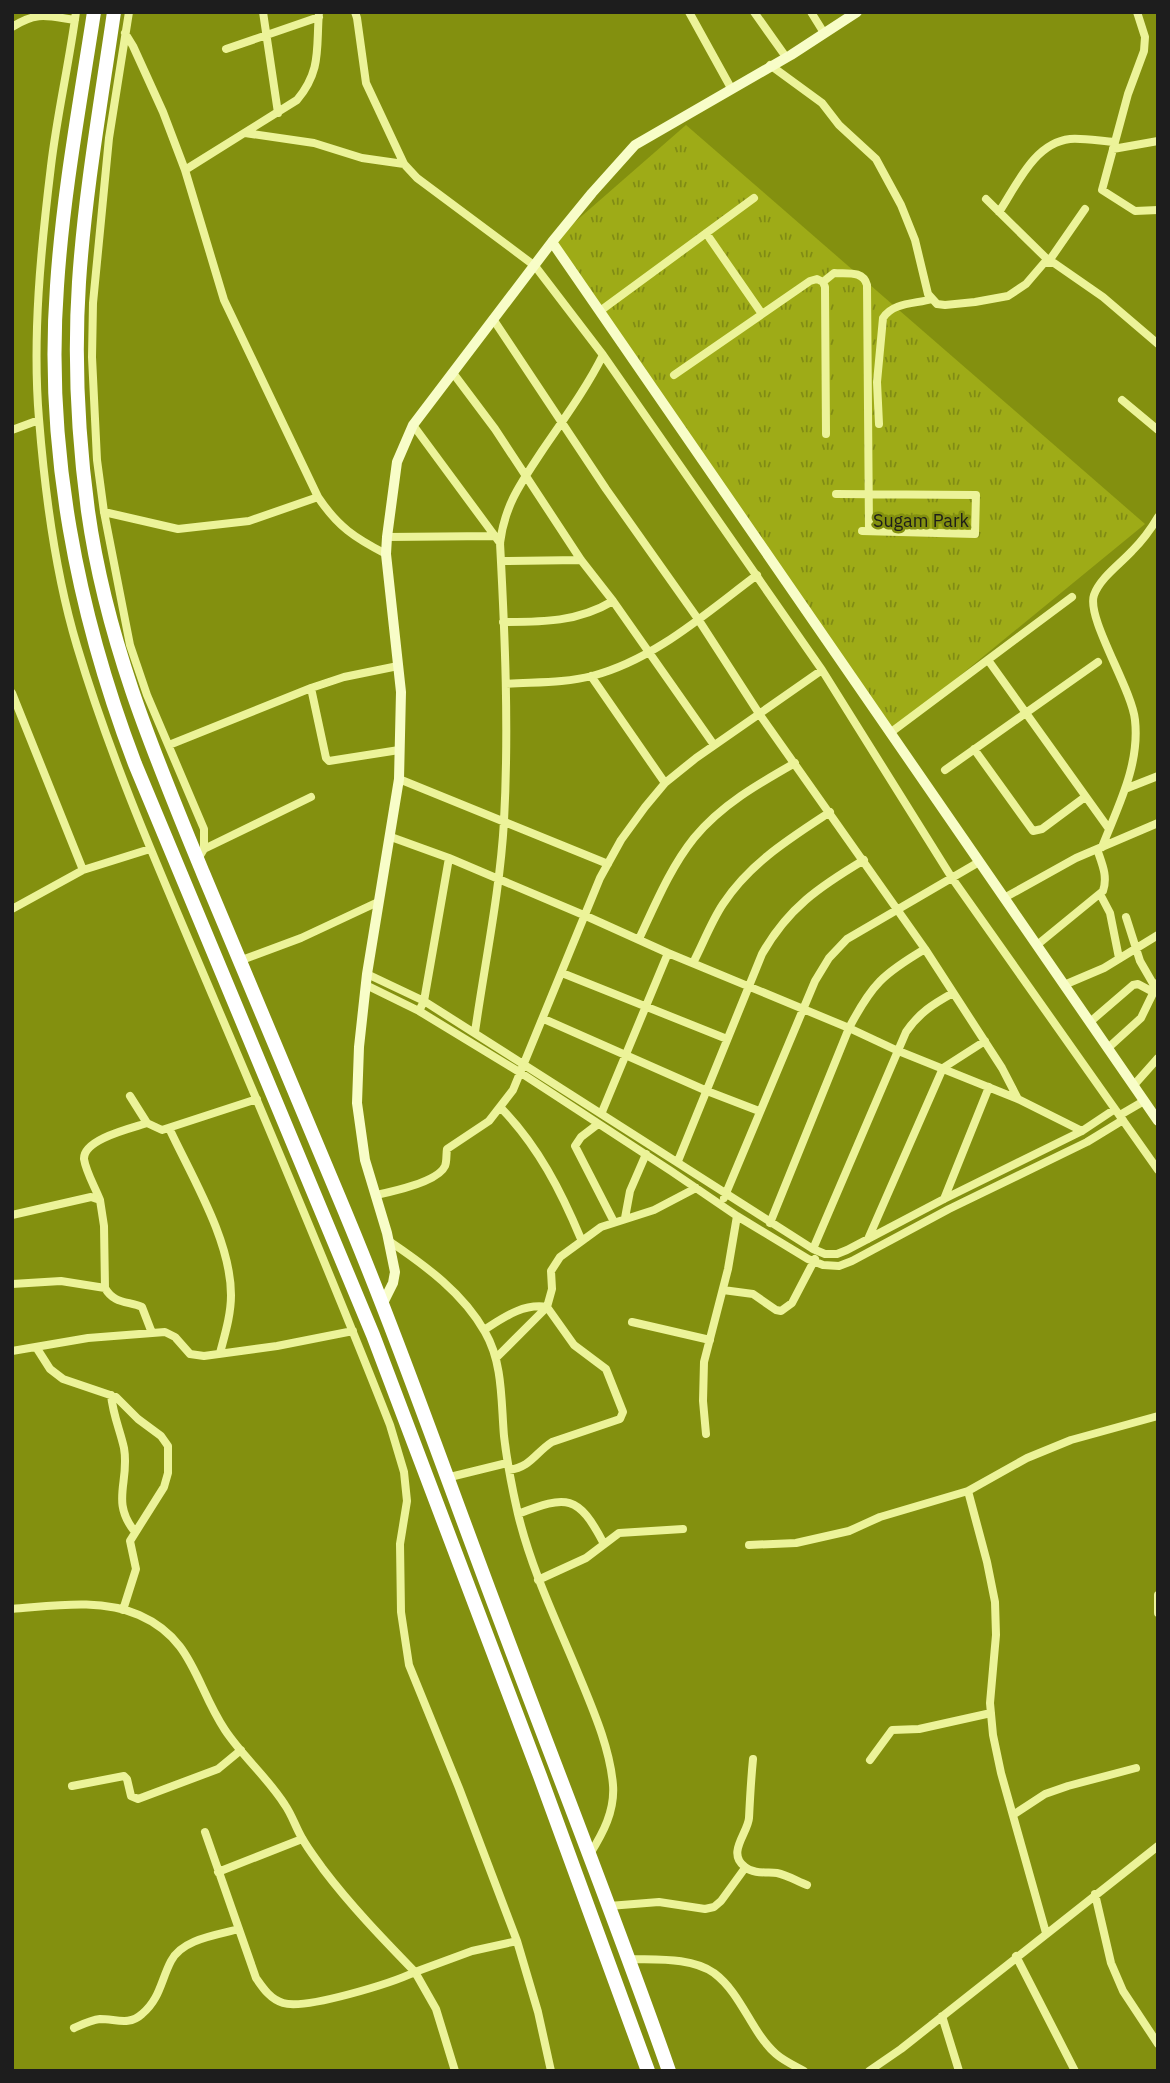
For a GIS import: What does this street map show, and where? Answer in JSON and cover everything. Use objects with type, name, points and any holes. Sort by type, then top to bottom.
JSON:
[{"type":"highway","points":[[94,12],[62,225],[55,343],[56,408],[61,463],[68,520],[89,624],[135,764],[373,1335],[545,1789],[648,2071]]},
{"type":"highway","points":[[114,12],[86,210],[79,282],[77,355],[83,467],[89,516],[119,653],[132,696],[201,854],[239,961],[383,1303],[446,1478],[630,1959],[669,2071]]},
{"type":"street","points":[[128,12],[109,138],[92,329],[94,409],[104,512],[130,645],[147,695],[201,819],[204,829],[201,854]]},
{"type":"street","points":[[263,12],[278,113]]},
{"type":"street","points":[[355,12],[366,83],[404,164],[416,178],[535,266],[603,355],[822,670],[952,878],[1158,1170]]},
{"type":"street","points":[[689,12],[731,88]]},
{"type":"street","points":[[754,12],[786,57]]},
{"type":"street","points":[[811,12],[824,33]]},
{"type":"street","points":[[383,1303],[393,1283],[395,1272],[389,1241],[365,1160],[357,1102],[366,979],[399,779],[401,692],[386,554],[397,462],[413,425],[552,242],[635,145],[786,57],[857,12]]},
{"type":"street","points":[[1137,12],[1145,37],[1143,51],[1102,190],[1135,211],[1158,210]]},
{"type":"street","points":[[12,27],[29,17],[40,15],[76,16],[51,164],[40,280],[37,390],[56,554],[76,642],[101,720],[150,849],[257,1099],[390,1425],[404,1472],[407,1501],[400,1544],[401,1612],[409,1665],[517,1941],[538,2012],[551,2071]]},
{"type":"street","points":[[185,170],[297,100],[311,79],[317,63],[319,15],[226,49]]},
{"type":"street","points":[[125,33],[163,112],[185,170],[224,300],[318,497],[332,518],[347,532],[386,554]]},
{"type":"street","points":[[770,65],[822,103],[839,125],[876,159],[901,205],[915,240],[929,294],[937,303],[945,305],[1008,296],[1026,284],[1044,263],[1049,261],[1085,209]]},
{"type":"street","points":[[245,133],[314,143],[362,158],[404,164]]},
{"type":"street","points":[[999,212],[1033,161],[1046,148],[1057,142],[1072,139],[1114,145],[1158,141]]},
{"type":"street","points":[[600,311],[754,198]]},
{"type":"street","points":[[986,200],[1049,261],[1102,297],[1158,344]]},
{"type":"street","points":[[706,233],[762,314]]},
{"type":"street","points":[[552,242],[1158,1121]]},
{"type":"street","points":[[823,282],[834,273],[861,274],[867,285],[868,494],[865,531],[975,534],[976,495],[868,494],[836,494]]},
{"type":"street","points":[[674,375],[810,281],[817,279],[823,282],[825,288],[826,433]]},
{"type":"street","points":[[878,424],[877,382],[883,318],[896,306],[932,299]]},
{"type":"street","points":[[494,319],[760,715],[925,949],[985,1041],[1018,1099]]},
{"type":"street","points":[[497,540],[510,500],[603,355]]},
{"type":"street","points":[[453,373],[495,429],[581,560],[714,745]]},
{"type":"street","points":[[1122,400],[1158,430]]},
{"type":"street","points":[[12,430],[39,420]]},
{"type":"street","points":[[413,425],[497,540],[501,561],[508,731],[504,823],[475,1032]]},
{"type":"street","points":[[104,512],[178,529],[249,521],[318,497]]},
{"type":"street","points":[[1037,945],[1100,894],[1106,883],[1099,848],[1125,789],[1137,741],[1135,716],[1126,688],[1096,618],[1092,602],[1094,592],[1135,549],[1158,517]]},
{"type":"street","points":[[387,537],[497,540]]},
{"type":"street","points":[[501,561],[581,560]]},
{"type":"street","points":[[506,684],[591,676],[648,652],[757,575]]},
{"type":"street","points":[[890,733],[1072,597]]},
{"type":"street","points":[[503,622],[568,620],[586,615],[613,601]]},
{"type":"street","points":[[988,660],[1109,829]]},
{"type":"street","points":[[945,770],[1098,662]]},
{"type":"street","points":[[169,745],[311,688],[344,677],[398,666]]},
{"type":"street","points":[[376,1195],[409,1187],[438,1173],[445,1167],[447,1149],[489,1121],[501,1108],[526,1063],[600,878],[621,840],[665,783],[714,745],[822,670]]},
{"type":"street","points":[[591,676],[665,783]]},
{"type":"street","points":[[311,688],[326,758],[329,761],[400,750]]},
{"type":"street","points":[[12,693],[83,870]]},
{"type":"street","points":[[974,749],[1033,831],[1042,830],[1086,797]]},
{"type":"street","points":[[639,939],[670,874],[695,838],[725,807],[755,785],[795,763]]},
{"type":"street","points":[[1125,789],[1158,776]]},
{"type":"street","points":[[399,779],[608,864]]},
{"type":"street","points":[[201,854],[311,797]]},
{"type":"street","points":[[694,963],[722,906],[742,879],[765,856],[830,812]]},
{"type":"street","points":[[1004,898],[1044,874],[1158,824]]},
{"type":"street","points":[[391,837],[449,858],[896,1050],[1018,1099],[1082,1131]]},
{"type":"street","points":[[12,909],[83,870],[150,849]]},
{"type":"street","points":[[419,1011],[424,1001],[449,858]]},
{"type":"street","points":[[678,1161],[748,986],[776,930],[800,903],[822,885],[864,860]]},
{"type":"street","points":[[720,1204],[815,981],[829,958],[847,939],[873,922],[979,862]]},
{"type":"street","points":[[1100,894],[1110,914],[1119,958]]},
{"type":"street","points":[[239,961],[301,938],[378,902]]},
{"type":"street","points":[[1126,917],[1135,948],[1155,987]]},
{"type":"street","points":[[1065,985],[1089,976],[1158,935]]},
{"type":"street","points":[[770,1223],[849,1028],[864,999],[881,978],[925,949]]},
{"type":"street","points":[[602,1112],[668,953]]},
{"type":"street","points":[[562,973],[727,1040]]},
{"type":"street","points":[[366,979],[521,1073],[737,1216],[823,1265],[839,1266],[852,1261],[949,1209],[1087,1142],[1120,1115]]},
{"type":"street","points":[[366,979],[424,1001],[526,1063],[770,1223],[816,1250],[837,1254],[1144,1101]]},
{"type":"street","points":[[1090,1022],[1133,985],[1155,987]]},
{"type":"street","points":[[1108,1048],[1141,1018],[1155,987]]},
{"type":"street","points":[[723,1290],[753,1294],[781,1311],[792,1303],[814,1262],[816,1250],[896,1050],[916,1017],[953,993]]},
{"type":"street","points":[[544,1019],[759,1111]]},
{"type":"street","points":[[868,1239],[943,1068],[985,1041]]},
{"type":"street","points":[[1134,1086],[1158,1058]]},
{"type":"street","points":[[944,1199],[989,1087]]},
{"type":"street","points":[[130,1096],[147,1123],[162,1130],[170,1130],[257,1099]]},
{"type":"street","points":[[501,1108],[519,1127],[548,1170],[564,1198],[581,1239]]},
{"type":"street","points":[[147,1123],[103,1139],[87,1148],[84,1155],[100,1200],[104,1226],[105,1288],[122,1303],[142,1307],[152,1333]]},
{"type":"street","points":[[598,1124],[581,1137],[575,1146],[614,1222]]},
{"type":"street","points":[[170,1130],[213,1223],[228,1268],[231,1294],[220,1353]]},
{"type":"street","points":[[625,1218],[630,1191],[646,1154]]},
{"type":"street","points":[[496,1358],[547,1307],[554,1264],[581,1239],[614,1222],[654,1210],[696,1188]]},
{"type":"street","points":[[12,1215],[92,1197],[100,1200]]},
{"type":"street","points":[[706,1434],[702,1381],[737,1216]]},
{"type":"street","points":[[389,1241],[424,1265],[473,1312],[496,1358],[508,1466],[518,1514],[538,1580],[593,1710],[613,1785],[612,1807],[605,1828],[590,1854]]},
{"type":"street","points":[[12,1284],[61,1281],[105,1288]]},
{"type":"street","points":[[446,1478],[508,1466],[527,1466],[543,1448],[552,1443],[623,1416],[620,1401],[606,1369],[574,1345],[547,1307],[535,1305],[516,1311],[484,1330]]},
{"type":"street","points":[[632,1322],[710,1340]]},
{"type":"street","points":[[12,1352],[88,1338],[152,1333],[170,1334],[190,1354],[197,1356],[277,1346],[353,1331]]},
{"type":"street","points":[[36,1347],[50,1369],[63,1379],[111,1395],[123,1402],[138,1419],[161,1436],[167,1446],[168,1473],[164,1487],[131,1541],[136,1569],[123,1610]]},
{"type":"street","points":[[111,1395],[116,1426],[124,1451],[123,1514],[135,1532]]},
{"type":"street","points":[[749,1545],[796,1543],[849,1531],[880,1517],[968,1491],[1027,1458],[1071,1440],[1158,1416]]},
{"type":"street","points":[[968,1491],[995,1602],[996,1635],[991,1672],[991,1713],[1001,1773],[1046,1933]]},
{"type":"street","points":[[518,1514],[551,1501],[563,1500],[585,1515],[604,1544]]},
{"type":"street","points":[[538,1580],[586,1558],[619,1533],[682,1528]]},
{"type":"street","points":[[1158,1595],[1158,1613]]},
{"type":"street","points":[[12,1609],[81,1604],[123,1610],[138,1614],[176,1639],[191,1661],[216,1716],[286,1805],[302,1839],[351,1904],[415,1972],[436,2009],[455,2071]]},
{"type":"street","points":[[870,1760],[892,1730],[919,1729],[991,1713]]},
{"type":"street","points":[[72,1786],[124,1776],[131,1796],[138,1799],[218,1769],[241,1751]]},
{"type":"street","points":[[753,1759],[748,1823],[738,1843],[738,1852],[745,1868],[779,1874],[807,1885]]},
{"type":"street","points":[[1013,1815],[1045,1794],[1136,1768]]},
{"type":"street","points":[[205,1832],[256,1978],[268,1994],[284,2004],[303,2004],[371,1989],[472,1951],[517,1941]]},
{"type":"street","points":[[218,1872],[302,1839]]},
{"type":"street","points":[[869,2071],[1158,1846]]},
{"type":"street","points":[[609,1906],[659,1902],[705,1909],[714,1907],[745,1868]]},
{"type":"street","points":[[1095,1894],[1115,1972],[1136,2014],[1158,2044]]},
{"type":"street","points":[[74,2028],[99,2019],[122,2022],[142,2015],[159,1991],[171,1962],[180,1950],[209,1937],[239,1929]]},
{"type":"street","points":[[1016,1956],[1075,2071]]},
{"type":"street","points":[[630,1959],[691,1964],[713,1973],[729,1988],[777,2055],[804,2071]]},
{"type":"street","points":[[942,2016],[959,2071]]},
{"type":"green space","name":"Sugam Park","points":[[686,125],[1145,524],[890,733],[552,242]]}]
